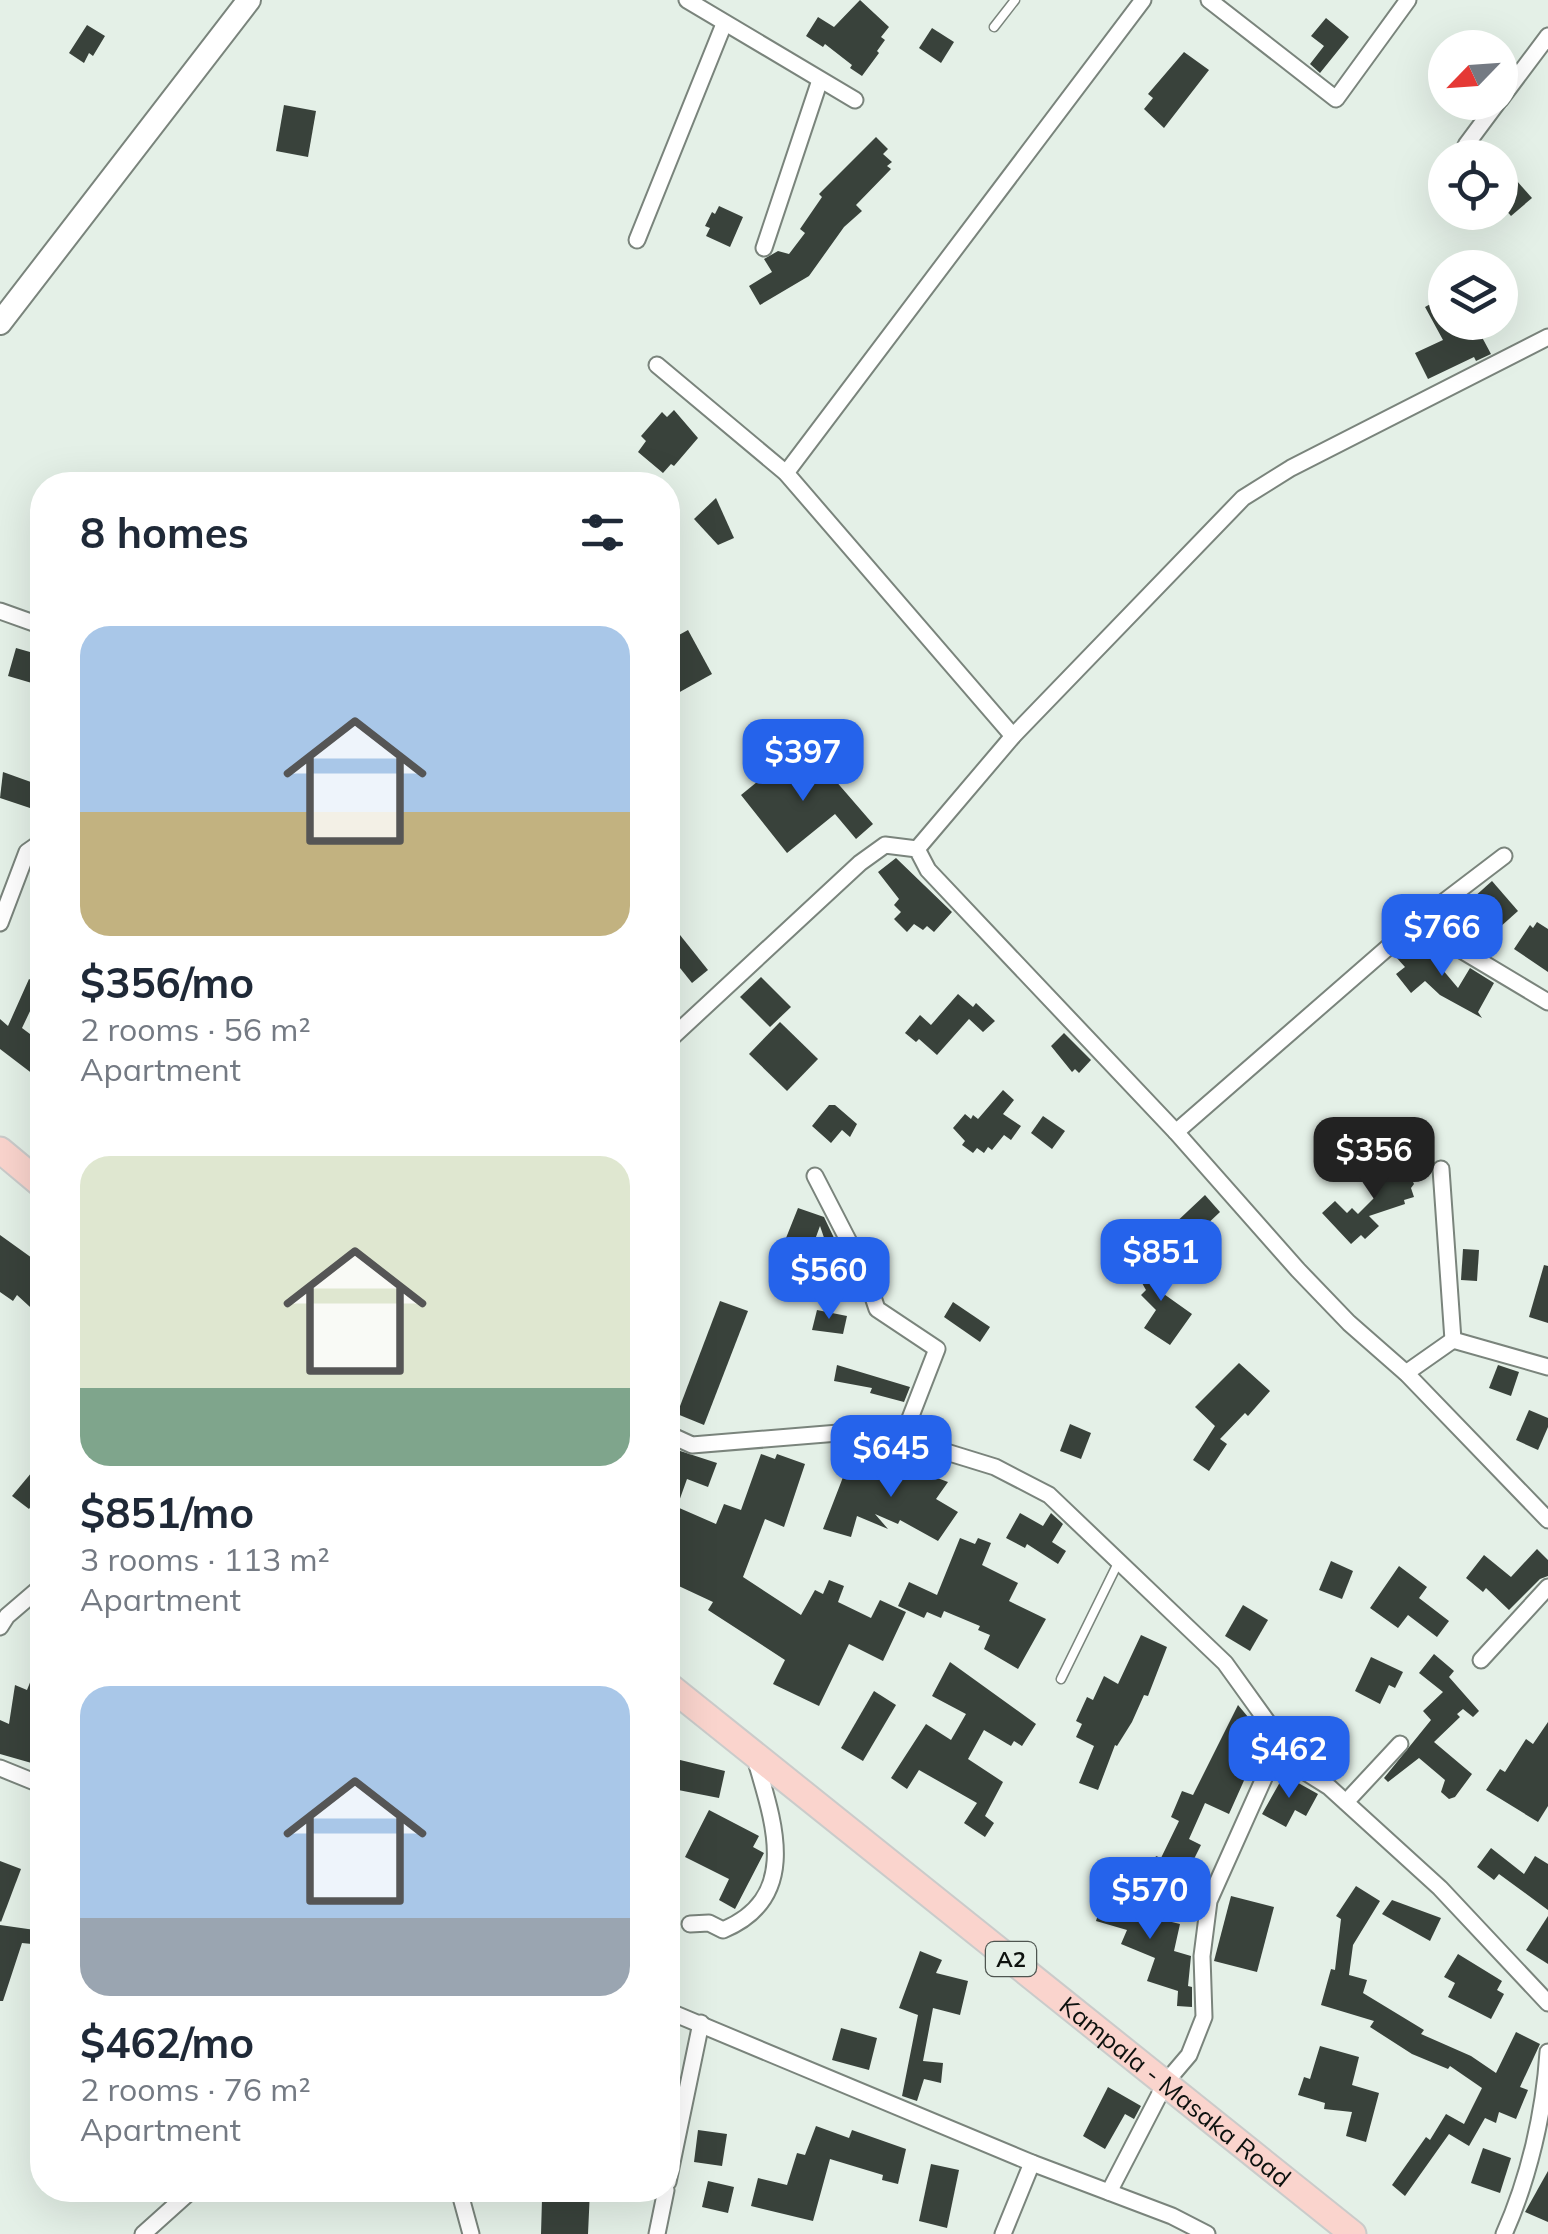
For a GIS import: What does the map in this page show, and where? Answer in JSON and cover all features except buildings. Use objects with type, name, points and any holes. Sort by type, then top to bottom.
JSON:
[{"type":"main road","points":[[0,1150],[30,1175]]},
{"type":"main road","name":"Kampala - Masaka Road","points":[[680,1695],[1353,2234]]},
{"type":"street","points":[[0,323],[248,0]]},
{"type":"street","points":[[688,0],[855,100]]},
{"type":"street","points":[[786,473],[1143,0]]},
{"type":"street","points":[[1209,0],[1336,98],[1408,0]]},
{"type":"street","points":[[637,240],[724,24]]},
{"type":"street","points":[[1518,76],[1548,36]]},
{"type":"street","points":[[764,248],[820,80]]},
{"type":"street","points":[[917,849],[1013,736],[1243,498],[1291,468],[1548,337]]},
{"type":"street","points":[[656,365],[786,473],[1013,736]]},
{"type":"street","points":[[0,611],[30,622]]},
{"type":"street","points":[[680,1030],[860,863],[885,845],[917,849]]},
{"type":"street","points":[[0,922],[30,849]]},
{"type":"street","points":[[917,849],[928,870],[1176,1132],[1298,1270],[1350,1324],[1406,1373],[1548,1520]]},
{"type":"street","points":[[1176,1132],[1416,923],[1504,856]]},
{"type":"street","points":[[1416,923],[1548,1002]]},
{"type":"street","points":[[1441,1169],[1454,1340]]},
{"type":"street","points":[[815,1176],[865,1274],[877,1308],[937,1350],[902,1439]]},
{"type":"street","points":[[1406,1373],[1454,1340]]},
{"type":"street","points":[[1454,1340],[1548,1368]]},
{"type":"street","points":[[680,1440],[692,1445],[875,1430],[995,1467],[1049,1495],[1225,1663],[1302,1770],[1346,1802],[1440,1888],[1548,2003]]},
{"type":"street","points":[[1481,1660],[1548,1587]]},
{"type":"street","points":[[0,1627],[30,1596]]},
{"type":"street","points":[[1109,2192],[1166,2082],[1189,2054],[1204,2017],[1202,1956],[1209,1902],[1282,1738]]},
{"type":"street","points":[[1346,1802],[1400,1744]]},
{"type":"street","points":[[690,1924],[709,1923],[723,1930],[739,1924],[765,1897],[778,1860],[776,1829],[754,1754]]},
{"type":"street","points":[[0,1768],[30,1780]]},
{"type":"street","points":[[680,2015],[1032,2163],[1172,2216],[1207,2234]]},
{"type":"street","points":[[680,2124],[701,2023]]},
{"type":"street","points":[[1504,2234],[1517,2205],[1546,2092],[1548,2052]]},
{"type":"street","points":[[1003,2234],[1032,2163]]},
{"type":"street","points":[[143,2234],[179,2202]]},
{"type":"street","points":[[462,2202],[472,2234]]},
{"type":"street","points":[[657,2234],[664,2202]]},
{"type":"street","points":[[1163,2234],[1172,2216]]},
{"type":"lane","points":[[994,27],[1015,0]]},
{"type":"lane","points":[[1061,1679],[1118,1562]]}]
